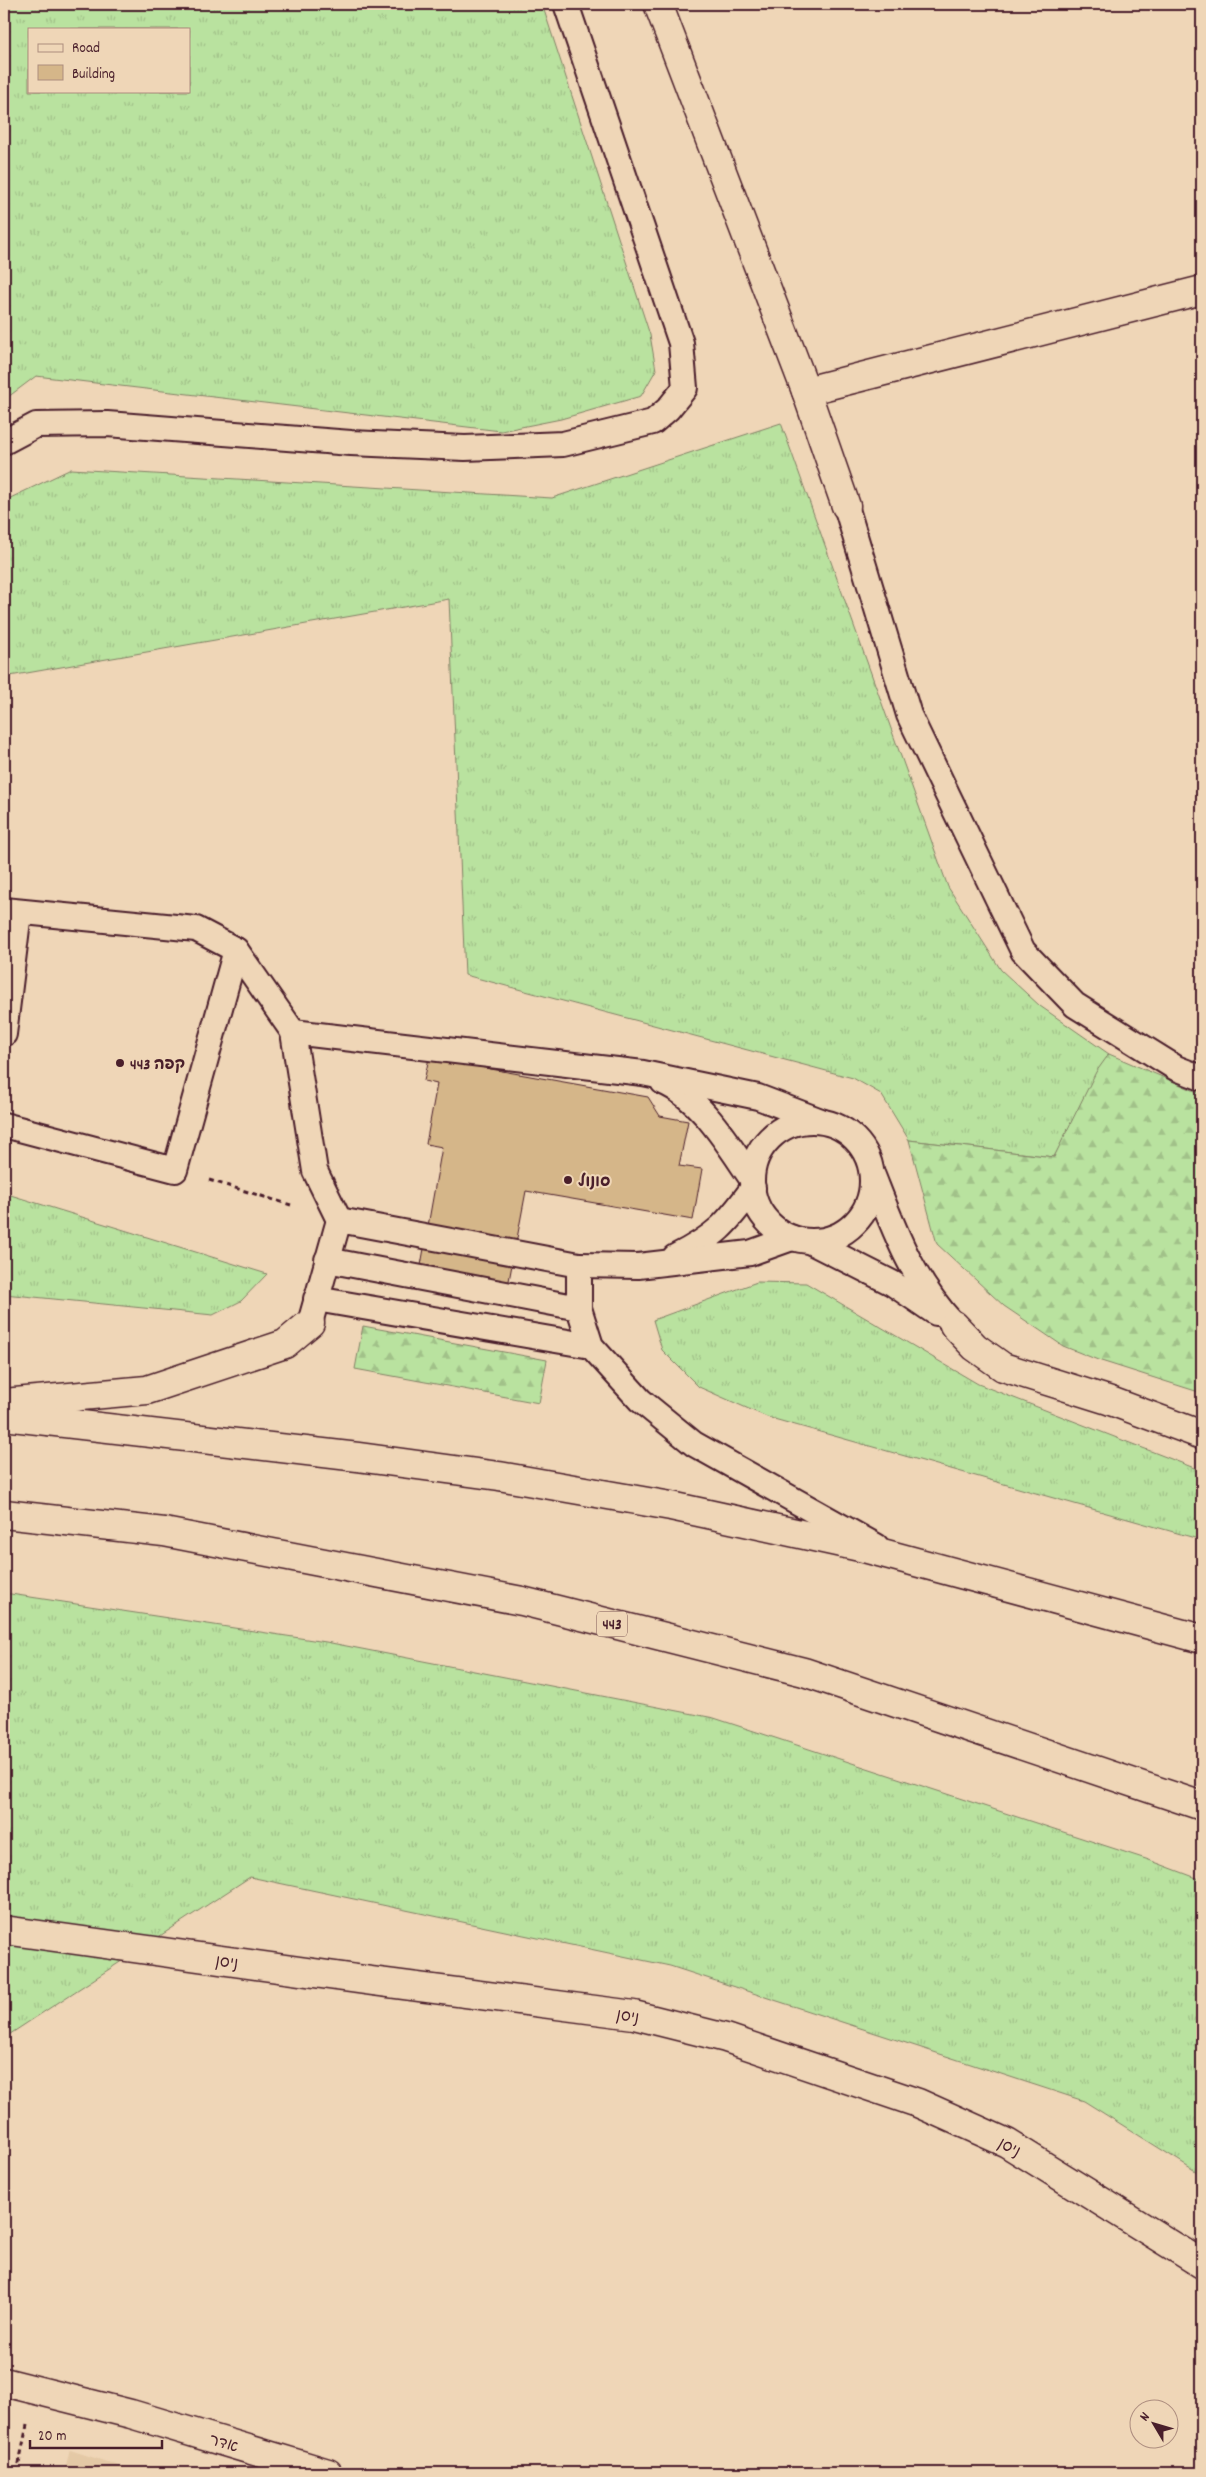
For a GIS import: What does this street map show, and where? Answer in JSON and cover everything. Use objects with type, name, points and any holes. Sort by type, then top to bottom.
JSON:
[{"type":"main road","points":[[658,4],[806,391],[846,506]]},
{"type":"main road","points":[[806,391],[1202,290]]},
{"type":"main road","points":[[4,1403],[147,1390],[285,1344],[313,1311]]},
{"type":"main road","points":[[954,1325],[975,1347],[1004,1367],[1108,1400],[1202,1435]]},
{"type":"main road","points":[[4,1416],[358,1457],[500,1476],[671,1506],[893,1556],[1202,1639]]},
{"type":"main road","name":"443","points":[[4,1514],[164,1532],[522,1601],[804,1672],[1202,1806]]},
{"type":"main road","name":"ניסן","points":[[4,1930],[372,1982],[634,2015],[726,2038],[918,2103],[1007,2143],[1202,2264]]},
{"type":"main road","name":"אדר","points":[[4,2382],[131,2414],[328,2473]]},
{"type":"lane","points":[[4,442],[36,425],[107,424],[351,443],[465,448],[563,444],[653,422],[668,409],[685,388],[681,343],[566,4]]},
{"type":"lane","points":[[846,506],[909,716],[1023,951],[1074,1005],[1176,1068],[1202,1078]]},
{"type":"lane","points":[[4,1034],[12,911],[196,929],[236,950],[293,1032],[316,1171],[338,1220],[313,1311],[591,1346]]},
{"type":"lane","points":[[4,1125],[175,1170],[236,950]]},
{"type":"lane","points":[[293,1032],[644,1073],[758,1097],[841,1127],[856,1139],[868,1156],[872,1176],[899,1243],[933,1302],[954,1325]]},
{"type":"lane","points":[[644,1073],[675,1087],[714,1124],[752,1184]]},
{"type":"lane","points":[[822,1121],[801,1121],[782,1129],[766,1142],[756,1159],[752,1184],[755,1199],[764,1218],[776,1230],[892,1283],[954,1325]]},
{"type":"lane","points":[[338,1220],[579,1265],[662,1264],[750,1253],[801,1240],[830,1239],[848,1230],[862,1215],[870,1196],[872,1176]]},
{"type":"lane","points":[[662,1264],[705,1241],[729,1222],[752,1184]]},
{"type":"lane","points":[[327,1260],[579,1308]]},
{"type":"lane","points":[[579,1265],[579,1308],[591,1346],[640,1400],[694,1444],[893,1556]]},
{"type":"path","points":[[175,1170],[338,1220]]},
{"type":"path","points":[[16,2473],[34,2389]]},
{"type":"shaded area","points":[[70,2450],[141,2473],[64,2473]]},
{"type":"green space","points":[[4,4],[542,4],[650,335],[656,370],[641,396],[561,419],[501,431],[36,376],[4,400]]},
{"type":"green space","points":[[781,423],[948,887],[1001,970],[1040,1006],[1109,1054],[1054,1157],[909,1140],[881,1094],[853,1078],[465,975],[449,599],[4,677],[4,501],[71,469],[552,498]]},
{"type":"green space","points":[[1109,1054],[1202,1094],[1202,1393],[1098,1360],[1063,1346],[1004,1306],[937,1244],[909,1140],[1054,1157],[1096,1072]]},
{"type":"green space","points":[[4,1193],[267,1274],[241,1301],[213,1315],[4,1294]]},
{"type":"green space","points":[[757,1282],[806,1283],[978,1384],[1202,1471],[1202,1540],[767,1417],[699,1387],[662,1350],[653,1320]]},
{"type":"green space","points":[[363,1326],[547,1360],[539,1403],[355,1369]]},
{"type":"green space","points":[[4,1593],[326,1642],[714,1718],[1149,1860],[1202,1880],[1202,2175],[1084,2101],[670,1966],[250,1877],[4,2038]]},
{"type":"building","name":"סונול","points":[[429,1058],[648,1097],[660,1116],[688,1121],[679,1166],[702,1169],[693,1220],[526,1191],[508,1286],[420,1271],[442,1147],[426,1144],[437,1084],[424,1081]]},
{"type":"place","name":"קפה 443","points":[[120,1063]]},
{"type":"place","name":"סונול","points":[[568,1180]]}]
